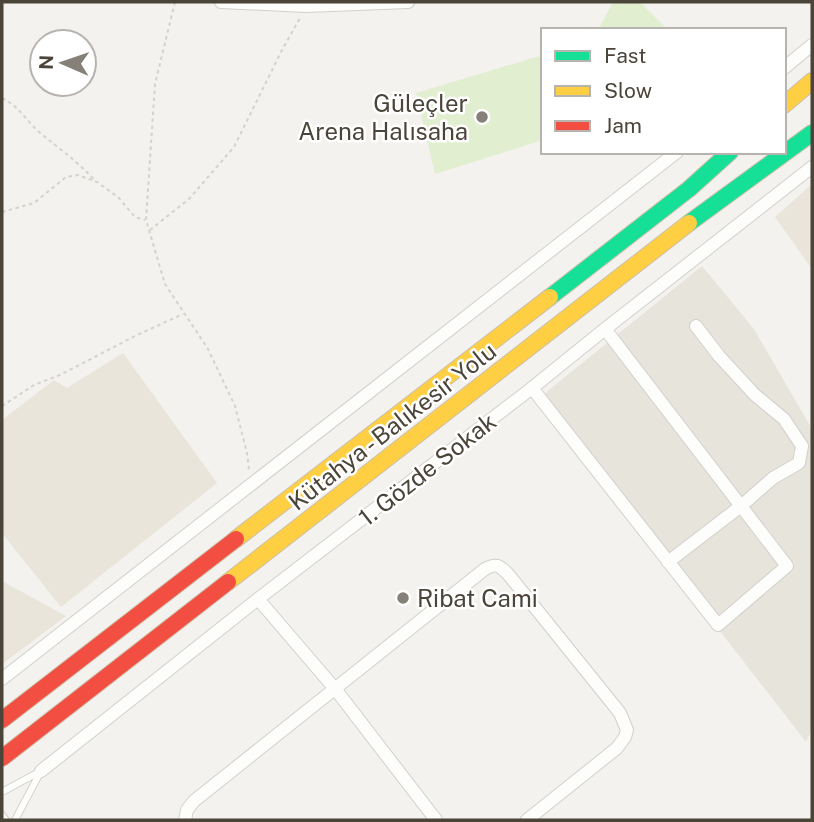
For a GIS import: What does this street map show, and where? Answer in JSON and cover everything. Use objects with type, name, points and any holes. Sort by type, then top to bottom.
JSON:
[{"type":"highway","points":[[786,103],[812,81]]},
{"type":"highway","name":"Kütahya - Balıkesir Yolu","points":[[786,152],[812,133]]},
{"type":"highway","name":"Kütahya - Balıkesir Yolu","points":[[2,720],[678,197],[728,154]]},
{"type":"highway","name":"Kütahya - Balıkesir Yolu","points":[[2,758],[709,207],[783,154]]},
{"type":"street","points":[[221,2],[306,6],[408,2]]},
{"type":"street","points":[[786,66],[812,45]]},
{"type":"street","points":[[2,679],[674,154]]},
{"type":"street","name":"1. Gözde Sokak","points":[[41,771],[812,167]]},
{"type":"street","points":[[668,562],[773,478],[799,463],[802,446],[784,419],[755,395],[696,326]]},
{"type":"street","points":[[532,388],[718,625],[787,566],[605,329]]},
{"type":"street","points":[[185,820],[187,810],[194,801],[494,564],[508,573],[620,713],[627,730],[617,748],[527,820]]},
{"type":"street","points":[[258,599],[336,690],[436,820]]},
{"type":"lane","points":[[2,792],[41,771]]},
{"type":"lane","points":[[15,820],[41,771]]},
{"type":"lane","points":[[2,815],[6,820]]},
{"type":"path","points":[[175,2],[155,84],[146,220],[165,284],[208,349],[235,406],[247,453],[251,485]]},
{"type":"path","points":[[149,230],[189,199],[234,147],[306,6]]},
{"type":"path","points":[[2,98],[81,164],[97,182],[118,197],[135,217],[146,220]]},
{"type":"path","points":[[2,212],[34,202],[65,177],[78,175],[97,182]]},
{"type":"path","points":[[2,406],[34,385],[60,375],[184,313]]},
{"type":"shaded area","points":[[812,184],[812,269],[775,217]]},
{"type":"shaded area","points":[[702,266],[754,329],[812,429],[812,729],[806,742],[539,398]]},
{"type":"shaded area","points":[[123,353],[217,483],[61,607],[2,533],[2,420],[54,380],[67,388]]},
{"type":"shaded area","points":[[2,581],[66,616],[2,664]]},
{"type":"green space","points":[[640,2],[666,28],[599,28],[612,4]]},
{"type":"green space","name":"Güleçler Arena Halısaha","points":[[541,56],[541,141],[435,174],[416,93]]},
{"type":"traffic: fast","points":[[786,152],[812,133]]},
{"type":"traffic: fast","points":[[550,297],[689,189],[728,154]]},
{"type":"traffic: fast","points":[[689,223],[783,154]]},
{"type":"traffic: slow","points":[[786,103],[812,81]]},
{"type":"traffic: slow","points":[[228,582],[689,223]]},
{"type":"traffic: slow","points":[[236,539],[550,297]]},
{"type":"traffic: jam","points":[[2,720],[236,539]]},
{"type":"traffic: jam","points":[[2,758],[228,582]]},
{"type":"place","name":"Güleçler Arena Halısaha","points":[[482,117]]},
{"type":"place","name":"Ribat Cami","points":[[403,598]]}]
